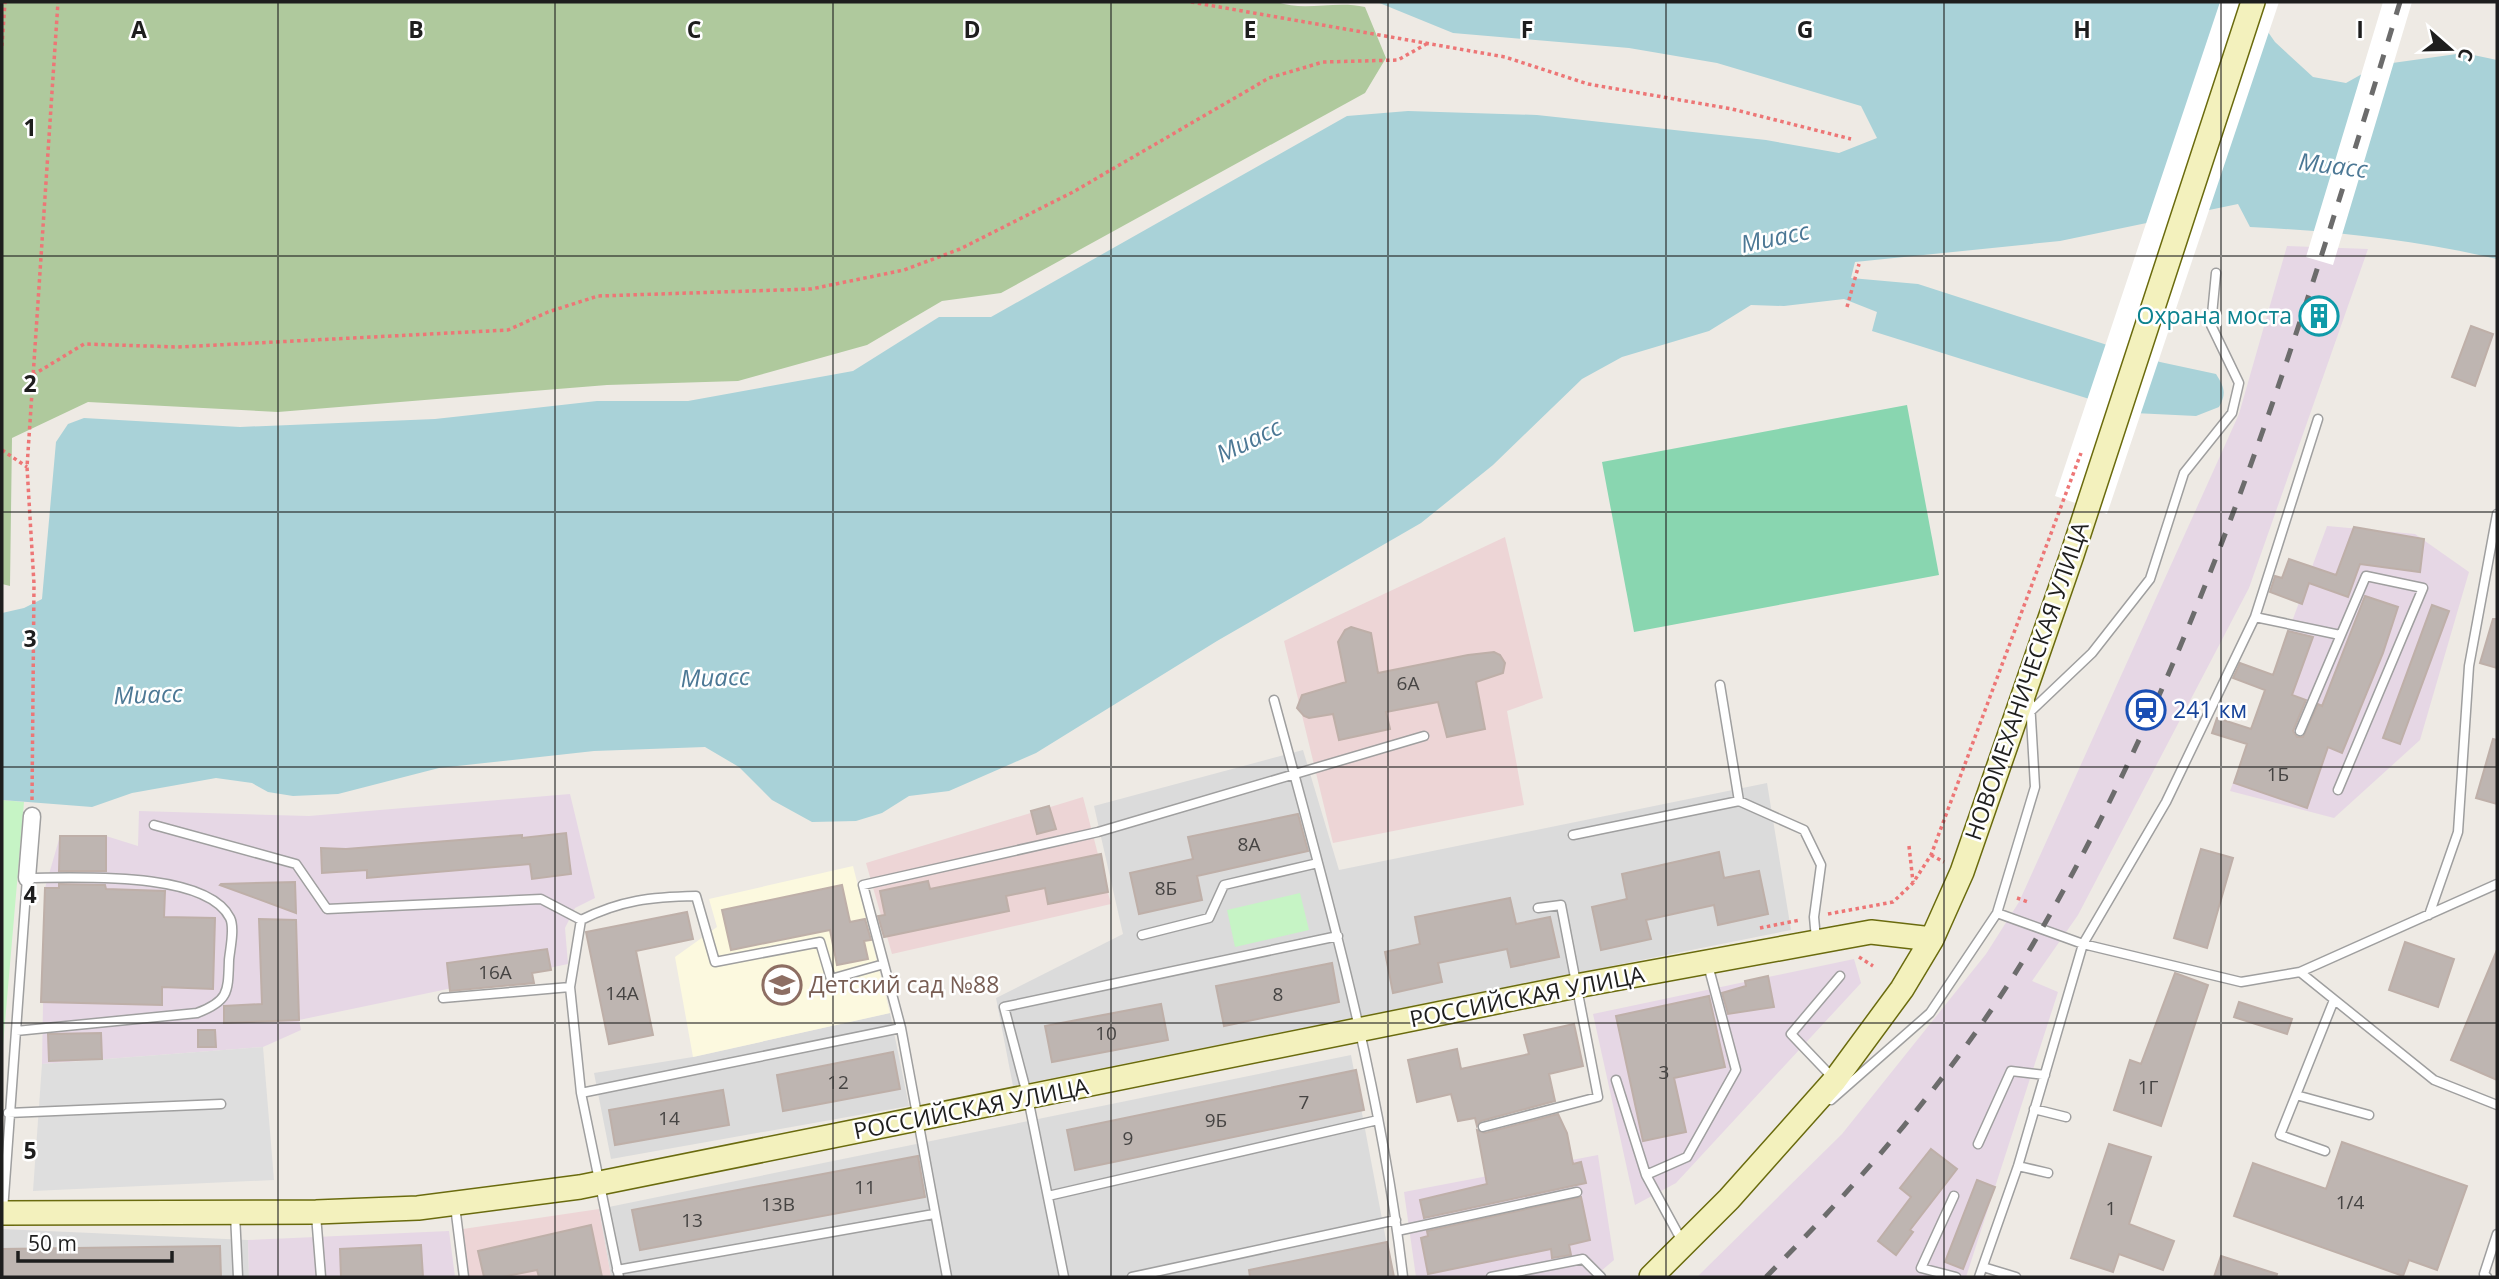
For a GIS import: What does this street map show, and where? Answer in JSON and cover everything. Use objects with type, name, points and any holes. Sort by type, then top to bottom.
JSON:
[{"type":"main road","name":"НОВОМЕХАНИЧЕСКАЯ УЛИЦА","points":[[1651,1277],[1684,1245],[1835,1080],[1902,989],[1932,939],[1962,872],[2029,678],[2253,2]]},
{"type":"main road","name":"РОССИЙСКАЯ УЛИЦА","points":[[2,1213],[235,1210],[316,1212],[455,1203],[599,1183],[1576,986],[1816,942],[1871,932],[1932,939]]},
{"type":"street","points":[[27,878],[32,816]]},
{"type":"lane","points":[[2031,711],[2092,653],[2150,579],[2184,473],[2232,413],[2239,383],[2211,325],[2216,273]]},
{"type":"lane","points":[[1979,1277],[2018,1166],[2083,944],[2166,802],[2255,617],[2318,419]]},
{"type":"lane","points":[[2429,915],[2458,831],[2469,666],[2497,514]]},
{"type":"lane","points":[[2300,731],[2366,576],[2423,589],[2338,790]]},
{"type":"lane","points":[[2255,617],[2340,635]]},
{"type":"lane","points":[[1768,1155],[1930,1013],[1997,913],[2035,787],[2029,678]]},
{"type":"lane","points":[[1720,685],[1739,801]]},
{"type":"lane","points":[[1275,700],[1361,1029],[1396,1220],[1403,1277]]},
{"type":"lane","points":[[947,1277],[901,1028],[863,884],[1098,832],[1294,772],[1424,736]]},
{"type":"lane","points":[[1573,835],[1739,801],[1804,830],[1821,864],[1814,917],[1816,942]]},
{"type":"lane","points":[[154,825],[296,864],[327,909],[541,899],[581,920]]},
{"type":"lane","points":[[1142,935],[1209,918],[1224,885],[1318,863]]},
{"type":"lane","points":[[2,1213],[27,878],[121,877],[179,887],[219,902],[231,921],[228,992],[217,1006],[197,1013],[16,1031]]},
{"type":"lane","points":[[1997,913],[2083,944],[2241,982],[2300,972],[2497,884]]},
{"type":"lane","points":[[581,920],[605,908],[648,897],[695,896],[715,962],[820,942],[831,979],[884,964]]},
{"type":"lane","points":[[1483,1127],[1598,1097],[1561,905],[1538,908]]},
{"type":"lane","points":[[581,920],[570,987],[581,1093],[618,1273],[934,1214]]},
{"type":"lane","points":[[1065,1277],[1028,1098],[1004,1007],[1338,936]]},
{"type":"lane","points":[[1646,1175],[1687,1157],[1736,1070],[1708,962]]},
{"type":"lane","points":[[2300,972],[2434,1080],[2497,1105]]},
{"type":"lane","points":[[1835,1080],[1791,1034],[1840,976]]},
{"type":"lane","points":[[443,998],[570,987]]},
{"type":"lane","points":[[2325,1151],[2280,1135],[2334,1000]]},
{"type":"lane","points":[[581,1093],[901,1028]]},
{"type":"lane","points":[[1978,1144],[2011,1071],[2045,1075]]},
{"type":"lane","points":[[1616,1080],[1646,1175],[1684,1245]]},
{"type":"lane","points":[[2296,1095],[2369,1115]]},
{"type":"lane","points":[[8,1113],[221,1104]]},
{"type":"lane","points":[[2034,1109],[2066,1117]]},
{"type":"lane","points":[[1048,1196],[1378,1120]]},
{"type":"lane","points":[[2018,1166],[2048,1173]]},
{"type":"lane","points":[[1397,1231],[1577,1192]]},
{"type":"lane","points":[[1917,1277],[1954,1196]]},
{"type":"lane","points":[[455,1203],[464,1277]]},
{"type":"lane","points":[[235,1210],[238,1277]]},
{"type":"lane","points":[[316,1212],[321,1277]]},
{"type":"lane","points":[[1132,1277],[1396,1220]]},
{"type":"lane","points":[[2487,1277],[2484,1274],[2497,1234]]},
{"type":"lane","points":[[1491,1277],[1583,1259],[1601,1277]]},
{"type":"lane","points":[[1983,1266],[2016,1277]]},
{"type":"lane","points":[[1920,1268],[1956,1277]]},
{"type":"path","points":[[2,46],[5,2]]},
{"type":"path","points":[[32,816],[34,584],[27,467],[58,2]]},
{"type":"path","points":[[1191,2],[1505,57],[1588,84],[1732,109],[1851,139]]},
{"type":"path","points":[[33,375],[84,344],[178,347],[508,330],[548,312],[598,296],[811,289],[905,270],[960,249],[1073,192],[1269,78],[1322,62],[1398,60],[1428,43]]},
{"type":"path","points":[[1847,307],[1859,264]]},
{"type":"path","points":[[2,450],[27,467]]},
{"type":"path","points":[[1909,846],[1913,883]]},
{"type":"shaded area","points":[[2287,246],[2368,249],[2249,588],[2078,915],[2032,981],[2058,992],[1966,1277],[1697,1277],[1842,1134],[1986,954],[2019,902],[2239,414]]},
{"type":"shaded area","points":[[2327,526],[2415,534],[2469,572],[2420,740],[2334,818],[2230,791]]},
{"type":"shaded area","points":[[1505,537],[1543,698],[1507,711],[1524,805],[1333,843],[1284,641]]},
{"type":"shaded area","points":[[1303,750],[1339,870],[1767,783],[1791,930],[1013,1086],[996,998],[1123,934],[1094,806]]},
{"type":"shaded area","points":[[570,794],[595,898],[575,908],[565,928],[568,964],[299,1020],[301,1030],[263,1047],[42,1064],[45,888],[60,836],[106,836],[138,846],[139,811],[309,816]]},
{"type":"shaded area","points":[[1083,797],[1111,904],[892,954],[866,863]]},
{"type":"shaded area","name":"Детский сад №88","points":[[853,866],[890,1013],[693,1057],[675,957],[717,927],[709,899]]},
{"type":"shaded area","points":[[1854,959],[1861,983],[1676,1183],[1635,1205],[1593,1014]]},
{"type":"shaded area","points":[[890,1013],[909,1106],[611,1159],[594,1073],[693,1057]]},
{"type":"shaded area","points":[[263,1047],[274,1180],[33,1191],[42,1064]]},
{"type":"shaded area","points":[[1351,1055],[1393,1277],[611,1277],[599,1209]]},
{"type":"shaded area","points":[[1598,1155],[1614,1260],[1594,1277],[1416,1277],[1404,1192]]},
{"type":"shaded area","points":[[599,1209],[611,1277],[469,1277],[463,1229]]},
{"type":"shaded area","points":[[2,1229],[248,1240],[249,1277],[2,1277]]},
{"type":"shaded area","points":[[449,1231],[455,1277],[249,1277],[248,1240]]},
{"type":"green space","points":[[2,2],[1277,2],[1298,6],[1354,5],[1365,7],[1386,58],[1365,93],[1001,293],[942,301],[867,345],[738,381],[607,385],[278,412],[88,402],[12,438],[10,586],[2,584]]},
{"type":"green space","points":[[1907,405],[1939,575],[1634,632],[1602,462]]},
{"type":"green space","points":[[2,800],[24,802],[2,1057]]},
{"type":"green space","points":[[1300,893],[1309,930],[1235,947],[1227,910]]},
{"type":"water","name":"Миасс","points":[[1377,2],[2247,2],[2275,42],[2313,77],[2346,83],[2378,65],[2464,53],[2497,60],[2497,259],[2374,237],[2250,227],[2238,204],[2060,241],[1855,262],[1851,278],[1918,284],[2160,362],[2216,374],[2224,390],[2223,398],[2219,407],[2196,416],[2134,413],[1872,331],[1877,312],[1844,299],[1784,306],[1751,305],[1709,331],[1622,357],[1582,379],[1493,465],[1421,523],[1217,641],[1036,753],[949,791],[909,796],[882,813],[856,821],[812,822],[772,800],[739,767],[705,747],[594,751],[439,768],[338,794],[293,796],[268,792],[252,783],[216,778],[132,793],[92,807],[2,800],[2,613],[24,608],[42,599],[56,442],[68,424],[84,418],[240,427],[435,419],[597,401],[688,401],[853,371],[939,317],[991,317],[1347,116],[1408,111],[1537,115],[1766,140],[1839,153],[1877,138],[1861,106],[1717,63],[1629,48],[1453,33]]},
{"type":"pier","points":[[2220,2],[2279,2],[2107,514],[2055,496]]},
{"type":"pier","points":[[2383,2],[2412,2],[2333,265],[2306,257]]},
{"type":"building","points":[[2471,326],[2493,334],[2475,386],[2452,377]]},
{"type":"building","points":[[2354,527],[2424,539],[2420,572],[2360,564],[2348,597],[2309,583],[2302,604],[2270,592],[2275,576],[2282,578],[2289,559],[2336,575]]},
{"type":"building","points":[[2365,596],[2398,607],[2383,653],[2342,753],[2328,747],[2307,808],[2234,783],[2247,744],[2212,733],[2217,718],[2251,729],[2265,690],[2233,678],[2240,663],[2273,675],[2288,631],[2313,637],[2292,695],[2306,700],[2293,731],[2297,737],[2303,737],[2318,704],[2322,706]]},
{"type":"building","points":[[2432,605],[2449,611],[2400,744],[2383,738]]},
{"type":"building","points":[[2493,619],[2497,619],[2497,668],[2480,663]]},
{"type":"building","points":[[1351,627],[1371,633],[1378,673],[1468,655],[1494,652],[1500,655],[1505,663],[1503,673],[1476,682],[1485,729],[1447,737],[1438,702],[1386,712],[1390,729],[1339,740],[1333,714],[1309,718],[1304,716],[1297,708],[1302,695],[1346,682],[1338,642],[1345,630]]},
{"type":"building","points":[[2493,739],[2497,740],[2497,804],[2476,798]]},
{"type":"building","points":[[1049,806],[1056,829],[1037,834],[1031,811]]},
{"type":"building","points":[[1298,814],[1308,851],[1197,876],[1202,900],[1139,914],[1130,873],[1193,859],[1188,837]]},
{"type":"building","points":[[566,833],[571,874],[532,879],[530,864],[367,878],[367,870],[322,873],[321,848],[346,849]]},
{"type":"building","points":[[60,836],[106,836],[106,871],[59,871]]},
{"type":"building","points":[[2201,849],[2233,858],[2207,948],[2174,938]]},
{"type":"building","points":[[1719,852],[1724,878],[1759,871],[1768,914],[1718,925],[1714,905],[1646,920],[1651,939],[1601,950],[1592,907],[1627,899],[1622,874]]},
{"type":"building","points":[[1101,854],[1108,892],[1048,904],[1045,888],[1006,896],[1009,911],[884,937],[878,916],[885,915],[880,891],[928,881],[930,889]]},
{"type":"building","points":[[295,882],[296,913],[220,885],[221,884]]},
{"type":"building","points":[[59,884],[165,891],[164,917],[215,918],[213,989],[162,987],[162,1005],[41,1002],[45,888],[59,888]]},
{"type":"building","points":[[842,885],[850,922],[865,919],[871,940],[864,941],[868,959],[837,965],[830,930],[731,950],[722,910]]},
{"type":"building","points":[[1510,898],[1516,924],[1550,917],[1559,957],[1511,967],[1507,949],[1438,963],[1442,982],[1393,993],[1385,952],[1420,944],[1415,917]]},
{"type":"building","points":[[687,912],[693,939],[636,951],[653,1035],[609,1044],[586,932]]},
{"type":"building","points":[[259,919],[296,920],[299,1020],[224,1023],[224,1006],[262,1004]]},
{"type":"building","points":[[2405,942],[2454,959],[2438,1007],[2389,990]]},
{"type":"building","points":[[547,949],[551,970],[532,973],[534,983],[450,991],[447,963]]},
{"type":"building","points":[[2497,950],[2497,1080],[2451,1060]]},
{"type":"building","points":[[1332,963],[1339,1002],[1224,1026],[1216,986]]},
{"type":"building","points":[[2175,973],[2208,985],[2161,1126],[2114,1110],[2130,1060],[2141,1064]]},
{"type":"building","points":[[1768,976],[1774,1007],[1728,1014],[1722,993],[1746,986],[1745,981]]},
{"type":"building","points":[[1709,996],[1725,1067],[1674,1078],[1686,1132],[1643,1141],[1616,1016]]},
{"type":"building","points":[[2239,1002],[2292,1019],[2287,1034],[2234,1017]]},
{"type":"building","points":[[1161,1004],[1168,1040],[1052,1062],[1045,1026]]},
{"type":"building","points":[[1574,1024],[1583,1066],[1549,1074],[1555,1101],[1481,1121],[1477,1126],[1475,1118],[1458,1121],[1451,1094],[1417,1102],[1408,1060],[1457,1049],[1461,1069],[1529,1054],[1524,1035]]},
{"type":"building","points":[[198,1030],[215,1030],[216,1047],[198,1047]]},
{"type":"building","points":[[101,1033],[102,1059],[49,1061],[48,1034]]},
{"type":"building","points":[[893,1052],[900,1089],[783,1111],[777,1075]]},
{"type":"building","points":[[1356,1070],[1364,1110],[1075,1170],[1067,1130]]},
{"type":"building","points":[[723,1090],[729,1125],[615,1145],[609,1110]]},
{"type":"building","points":[[1558,1114],[1567,1133],[1573,1164],[1581,1162],[1586,1183],[1424,1218],[1420,1200],[1487,1184],[1477,1130],[1485,1133]]},
{"type":"building","points":[[2342,1142],[2467,1186],[2437,1270],[2409,1260],[2403,1276],[2234,1216],[2253,1163],[2326,1189]]},
{"type":"building","points":[[2109,1144],[2151,1157],[2129,1224],[2174,1241],[2163,1270],[2119,1254],[2113,1272],[2071,1258]]},
{"type":"building","points":[[1931,1149],[1957,1169],[1910,1230],[1913,1232],[1896,1255],[1878,1241],[1911,1197],[1900,1188]]},
{"type":"building","points":[[918,1156],[925,1197],[640,1250],[632,1210]]},
{"type":"building","points":[[1977,1180],[1995,1187],[1963,1269],[1945,1262]]},
{"type":"building","points":[[1581,1197],[1590,1240],[1569,1245],[1571,1255],[1552,1258],[1551,1249],[1428,1274],[1421,1238],[1428,1236],[1427,1231]]},
{"type":"building","points":[[591,1225],[602,1277],[539,1277],[537,1270],[502,1277],[484,1277],[478,1251]]},
{"type":"building","points":[[1387,1242],[1394,1277],[1250,1277],[1249,1270]]},
{"type":"building","points":[[421,1245],[423,1277],[341,1277],[340,1249]]},
{"type":"building","points":[[220,1246],[221,1277],[2,1277],[2,1249]]},
{"type":"building","points":[[2221,1256],[2277,1274],[2276,1277],[2214,1277]]},
{"type":"railway","points":[[1766,1277],[1879,1156],[1949,1069],[2012,979],[2099,822],[2153,709],[2202,594],[2246,477],[2288,359],[2400,2]]},
{"type":"place","name":"Охрана моста","points":[[2319,316]]},
{"type":"place","name":"241 км","points":[[2146,710]]},
{"type":"place","name":"Детский сад №88","points":[[782,985]]}]
